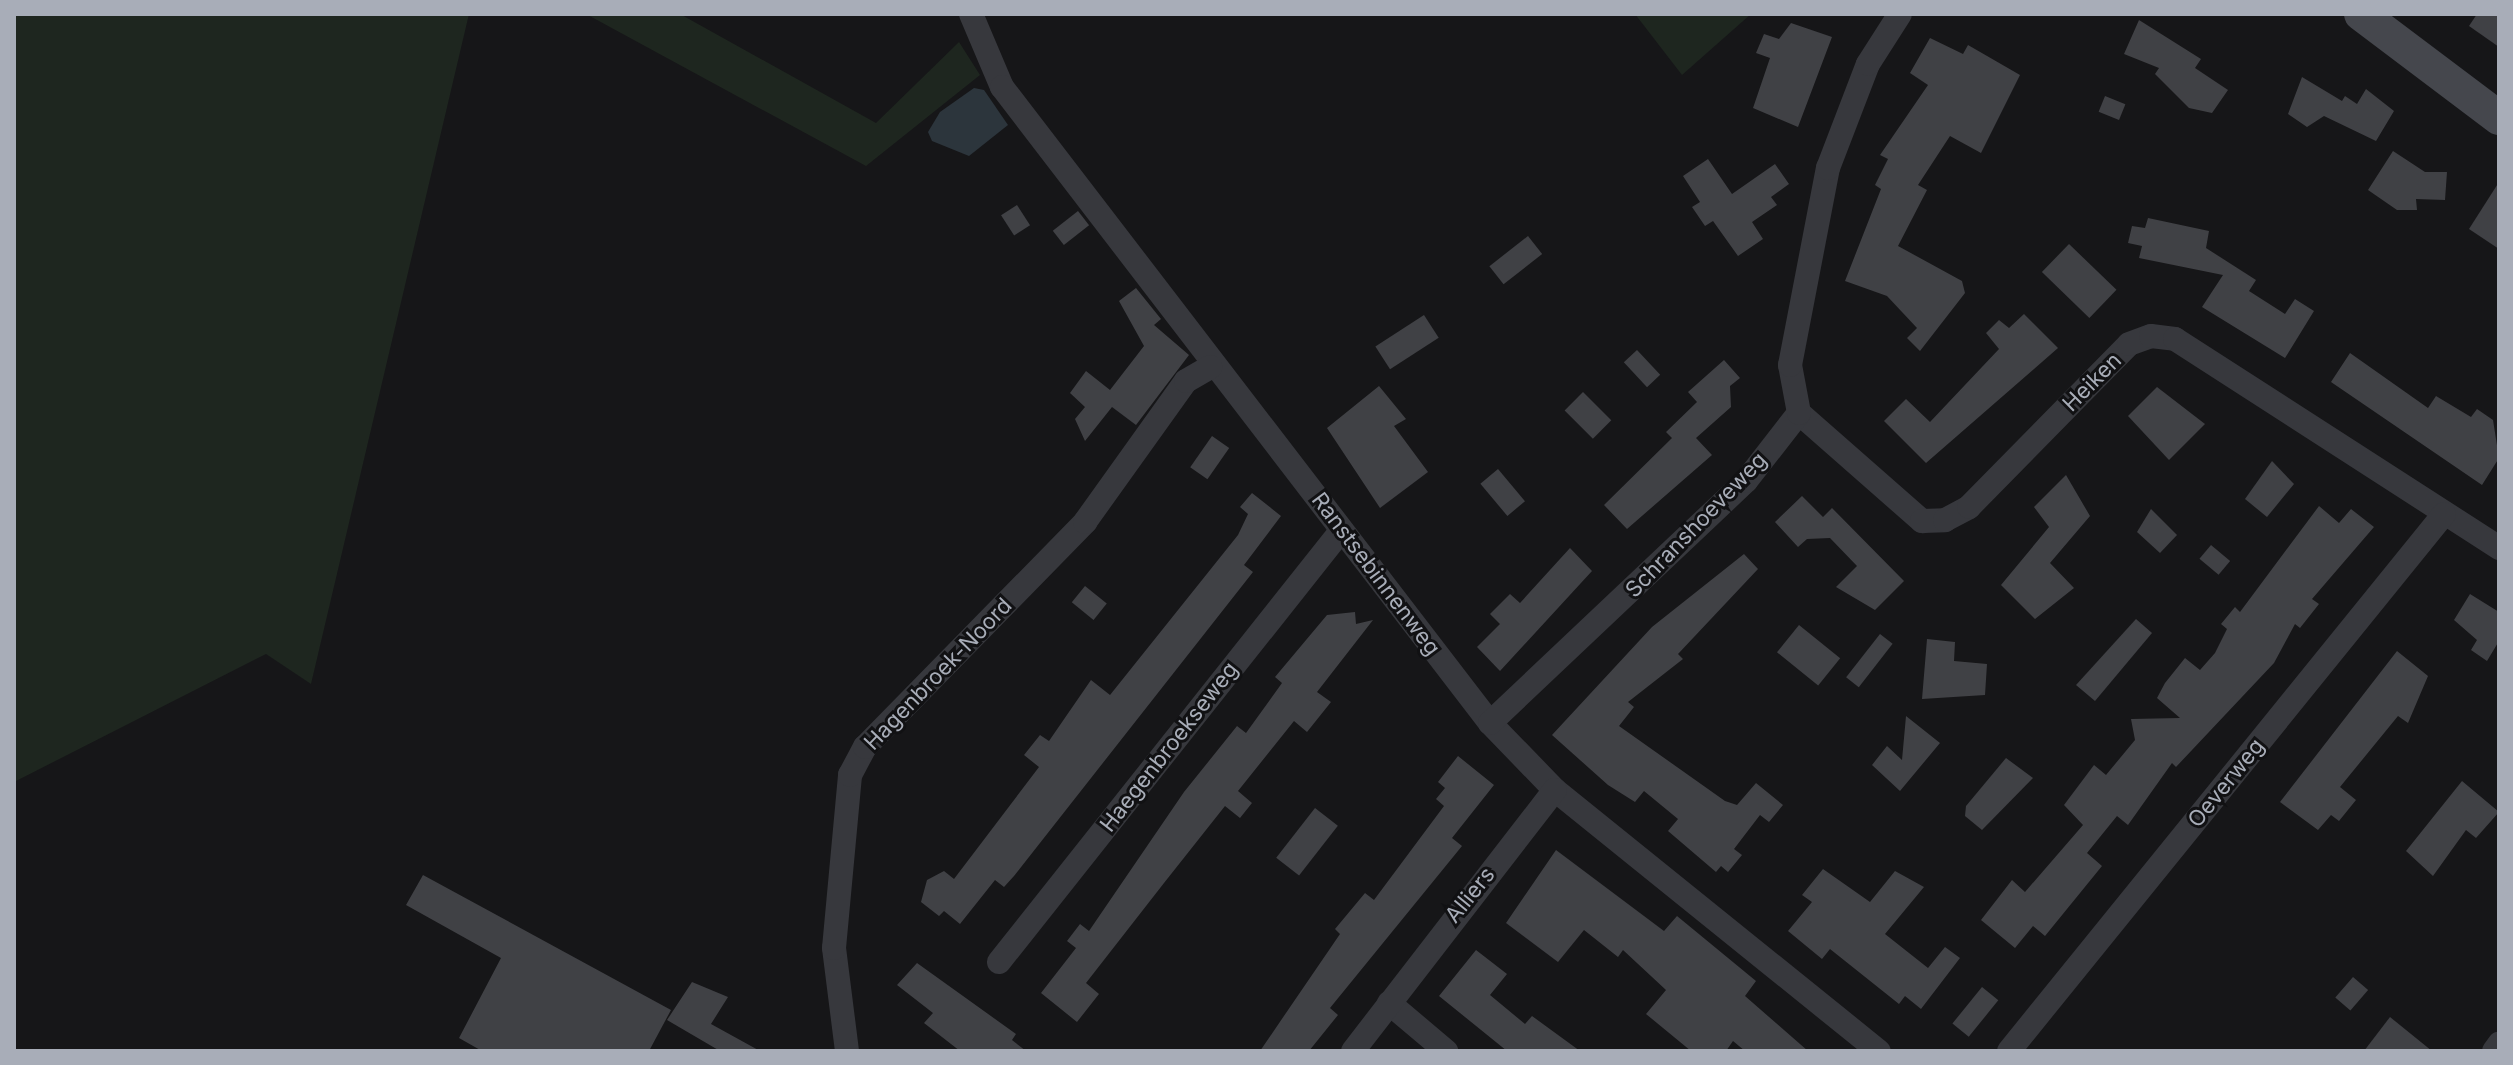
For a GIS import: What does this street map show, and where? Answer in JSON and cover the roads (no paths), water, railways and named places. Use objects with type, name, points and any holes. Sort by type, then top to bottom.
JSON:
[{"type":"street","name":"Ranstsebinnenweg","points":[[971,14],[1002,87],[1204,346],[1210,367],[1230,379],[1340,532],[1490,723],[1555,790],[1879,1051]]},
{"type":"street","points":[[1799,413],[1790,365],[1828,168],[1868,64],[1900,14]]},
{"type":"street","points":[[2361,14],[2499,118]]},
{"type":"street","name":"Heiken","points":[[1799,413],[1922,521],[1945,520],[1969,507],[2129,344],[2151,336],[2175,339],[2499,548]]},
{"type":"street","name":"Hagenbroek-Noord","points":[[847,1051],[834,948],[850,775],[865,747],[1085,522],[1186,381],[1210,367]]},
{"type":"street","name":"Schranshoeveweg","points":[[1490,723],[1746,481],[1799,413]]},
{"type":"street","name":"Oeverweg","points":[[2009,1051],[2444,514]]},
{"type":"street","name":"Haegenbroekseweg","points":[[999,962],[1340,532]]},
{"type":"street","name":"Alliers","points":[[1353,1051],[1555,790]]},
{"type":"street","points":[[1389,1003],[1446,1051]]},
{"type":"street","points":[[2494,1051],[2499,1044]]}]
